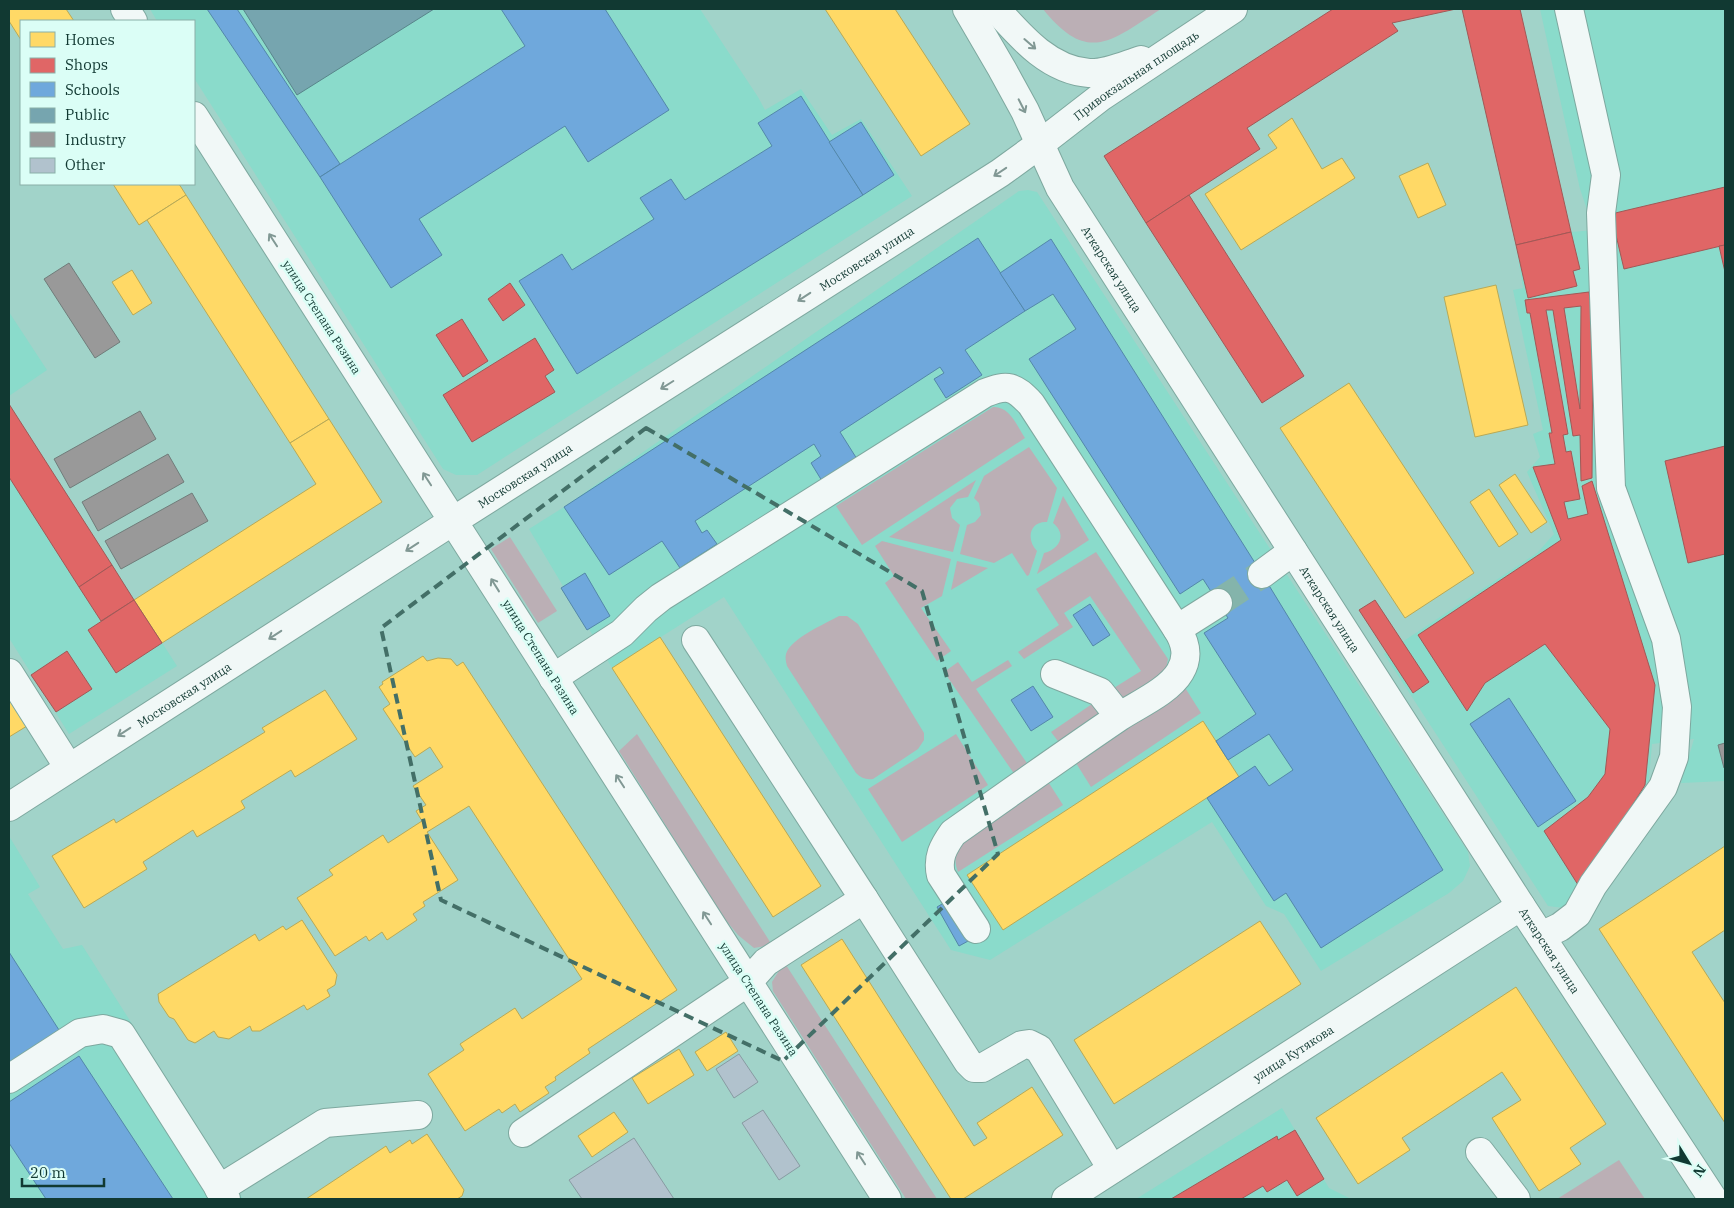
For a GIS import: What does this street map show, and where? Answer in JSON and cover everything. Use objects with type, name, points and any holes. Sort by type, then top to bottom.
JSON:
[{"type":"street","points":[[125,9],[132,20]]},
{"type":"street","name":"Аткарская улица","points":[[967,9],[1002,69],[1060,188],[1708,1197]]},
{"type":"street","points":[[996,9],[1031,46],[1064,68],[1090,73],[1118,68],[1173,48]]},
{"type":"street","name":"Привокзальная площадь","points":[[1040,144],[1102,96],[1233,9]]},
{"type":"street","points":[[1541,936],[1560,927],[1577,914],[1593,885],[1663,787],[1674,757],[1677,707],[1666,639],[1611,488],[1601,213],[1606,175],[1569,9]]},
{"type":"street","name":"улица Степана Разина","points":[[195,118],[888,1199]]},
{"type":"street","name":"Московская улица","points":[[9,806],[983,183],[1040,144]]},
{"type":"street","points":[[553,678],[622,633],[660,597],[985,393],[1000,387],[1013,389],[1031,404],[1177,629],[1184,641],[1186,651],[1180,673],[1167,686],[1119,716],[953,833],[940,855],[939,866],[941,875],[976,929]]},
{"type":"street","points":[[1262,574],[1293,551]]},
{"type":"street","points":[[1177,629],[1218,603]]},
{"type":"street","points":[[696,640],[968,1062],[974,1068],[982,1068],[1022,1045],[1029,1044],[1038,1049],[1112,1169]]},
{"type":"street","points":[[9,673],[69,768]]},
{"type":"street","points":[[1055,674],[1100,692],[1119,716]]},
{"type":"street","points":[[523,1133],[748,982],[766,962],[864,899]]},
{"type":"street","name":"улица Кутякова","points":[[1066,1199],[1521,906]]},
{"type":"street","points":[[9,1079],[80,1033],[103,1029],[121,1034],[222,1194],[325,1123],[418,1115]]},
{"type":"street","points":[[1480,1152],[1516,1199]]},
{"type":"highlighted area","points":[[646,428],[922,591],[998,854],[783,1061],[441,900],[381,628]]},
{"type":"shaded area","points":[[150,9],[700,9],[765,110],[801,89],[832,135],[861,119],[912,196],[477,475],[456,475],[443,469],[195,80],[195,20],[156,20]]},
{"type":"shaded area","points":[[1043,9],[1161,9],[1114,38],[1100,42],[1087,42],[1073,37],[1059,26]]},
{"type":"shaded area","points":[[1540,9],[1725,9],[1725,781],[1681,783],[1694,739],[1652,744],[1648,790],[1564,908],[1548,906],[1384,654],[1537,553],[1554,534],[1527,472],[1540,457],[1533,434],[1543,430],[1513,290],[1523,288],[1516,245],[1571,232],[1594,230],[1580,189]]},
{"type":"shaded area","points":[[1019,191],[1037,192],[1468,852],[1470,866],[1463,881],[1449,893],[1321,971],[1284,914],[1266,906],[1212,822],[990,960],[951,950],[724,597],[612,668],[589,629],[587,630],[561,588],[563,586],[529,529],[564,507]]},
{"type":"shaded area","points":[[9,312],[47,370],[9,396]]},
{"type":"shaded area","points":[[9,404],[177,666],[69,734],[9,638]]},
{"type":"shaded area","points":[[993,407],[1008,413],[1025,438],[862,545],[836,506]]},
{"type":"shaded area","points":[[1029,447],[1057,488],[1047,522],[1036,525],[1031,532],[1031,542],[1037,551],[1027,576],[1012,553],[994,563],[960,554],[967,525],[975,522],[981,515],[979,503],[974,498],[984,476]]},
{"type":"shaded area","points":[[976,480],[968,497],[957,499],[950,508],[952,518],[960,525],[953,552],[889,537]]},
{"type":"shaded area","points":[[1063,496],[1089,540],[1037,574],[1044,553],[1058,545],[1060,541],[1060,532],[1053,523]]},
{"type":"shaded area","points":[[510,537],[557,611],[538,623],[491,549]]},
{"type":"shaded area","points":[[882,541],[951,559],[942,596],[921,608],[951,651],[937,661],[885,583],[894,576],[875,546]]},
{"type":"shaded area","points":[[1096,552],[1168,659],[1165,674],[1128,699],[1120,698],[1109,691],[1141,671],[1090,596],[1064,613],[1073,627],[1024,659],[1018,652],[1059,625],[1036,589]]},
{"type":"shaded area","points":[[957,561],[988,568],[951,590]]},
{"type":"shaded area","points":[[839,616],[847,616],[858,624],[924,733],[924,740],[918,749],[873,779],[864,778],[856,773],[786,663],[786,654],[794,642]]},
{"type":"shaded area","points":[[1008,660],[1012,666],[976,689],[1031,769],[1017,778],[944,672],[958,662],[972,682]]},
{"type":"shaded area","points":[[1184,686],[1201,713],[1091,787],[1076,763]]},
{"type":"shaded area","points":[[1092,704],[1101,717],[1061,745],[1051,732]]},
{"type":"shaded area","points":[[637,734],[772,945],[754,948],[738,935],[724,918],[619,751]]},
{"type":"shaded area","points":[[956,734],[988,785],[902,842],[868,789]]},
{"type":"shaded area","points":[[1047,780],[1063,805],[958,872],[955,859],[960,839]]},
{"type":"shaded area","points":[[9,836],[40,887],[28,894],[63,949],[82,945],[243,1199],[9,1199]]},
{"type":"shaded area","points":[[786,965],[937,1199],[906,1199],[773,991],[772,982],[780,969]]},
{"type":"shaded area","points":[[1282,1108],[1329,1188],[1351,1199],[1136,1199]]},
{"type":"shaded area","points":[[1619,1160],[1645,1199],[1557,1199]]},
{"type":"building: Homes","points":[[9,9],[66,9],[73,20],[20,20],[20,38],[9,21]]},
{"type":"building: Homes","points":[[825,9],[895,9],[970,124],[921,156]]},
{"type":"building: Homes","points":[[1292,118],[1322,169],[1342,158],[1355,178],[1241,250],[1205,194],[1277,148],[1268,135]]},
{"type":"building: Homes","points":[[1428,163],[1446,205],[1418,218],[1399,176]]},
{"type":"building: Homes","points":[[114,185],[180,185],[186,195],[139,225]]},
{"type":"building: Homes","points":[[186,195],[329,419],[290,443],[147,220]]},
{"type":"building: Homes","points":[[132,270],[152,303],[133,315],[112,282]]},
{"type":"building: Homes","points":[[1496,285],[1528,425],[1475,437],[1444,297]]},
{"type":"building: Homes","points":[[1349,383],[1474,573],[1405,618],[1280,428]]},
{"type":"building: Homes","points":[[329,419],[382,502],[162,643],[134,600],[316,484],[290,443]]},
{"type":"building: Homes","points":[[1515,474],[1547,522],[1531,533],[1499,485]]},
{"type":"building: Homes","points":[[1489,489],[1518,534],[1499,547],[1470,502]]},
{"type":"building: Homes","points":[[660,637],[821,886],[773,917],[612,668]]},
{"type":"building: Homes","points":[[423,656],[427,661],[438,658],[451,659],[457,666],[463,662],[677,990],[588,1049],[590,1053],[555,1077],[556,1080],[545,1087],[549,1093],[520,1112],[515,1104],[502,1113],[499,1109],[465,1131],[428,1074],[464,1050],[460,1044],[515,1008],[522,1019],[582,979],[469,806],[427,832],[458,880],[423,902],[425,906],[413,914],[417,920],[387,940],[382,932],[369,941],[366,936],[335,956],[297,898],[333,875],[329,870],[383,835],[388,843],[422,821],[416,811],[426,805],[413,786],[443,767],[430,747],[415,757],[383,709],[390,704],[379,687],[383,684],[382,682]]},
{"type":"building: Homes","points":[[325,690],[357,739],[295,777],[291,770],[241,801],[245,808],[197,837],[193,830],[143,862],[147,869],[84,908],[52,856],[114,819],[116,823],[265,732],[262,728]]},
{"type":"building: Homes","points":[[9,697],[27,726],[9,737]]},
{"type":"building: Homes","points":[[1203,721],[1239,777],[1003,930],[967,875]]},
{"type":"building: Homes","points":[[1725,846],[1725,930],[1692,952],[1725,1003],[1725,1123],[1599,929]]},
{"type":"building: Homes","points":[[302,920],[337,975],[335,985],[327,990],[330,996],[307,1010],[304,1005],[260,1031],[252,1031],[250,1026],[229,1039],[218,1037],[214,1031],[195,1043],[188,1040],[174,1019],[169,1017],[159,1002],[158,994],[255,934],[259,941],[283,926],[286,930]]},
{"type":"building: Homes","points":[[1260,921],[1301,984],[1114,1104],[1074,1040]]},
{"type":"building: Homes","points":[[842,939],[974,1146],[987,1138],[977,1123],[1032,1087],[1063,1135],[963,1199],[951,1199],[801,965]]},
{"type":"building: Homes","points":[[1516,987],[1606,1124],[1570,1148],[1581,1164],[1539,1191],[1492,1118],[1521,1100],[1502,1072],[1402,1138],[1410,1150],[1358,1184],[1316,1118]]},
{"type":"building: Homes","points":[[726,1032],[738,1051],[707,1071],[695,1052]]},
{"type":"building: Homes","points":[[679,1049],[694,1075],[648,1104],[632,1078]]},
{"type":"building: Homes","points":[[614,1112],[628,1132],[592,1157],[578,1136]]},
{"type":"building: Homes","points":[[427,1134],[464,1190],[462,1196],[457,1199],[306,1199],[386,1146],[390,1153],[410,1140],[412,1144]]},
{"type":"building: Shops","points":[[1333,9],[1456,9],[1392,23],[1398,31],[1247,128],[1260,149],[1146,223],[1104,156]]},
{"type":"building: Shops","points":[[1462,9],[1520,9],[1571,232],[1516,245]]},
{"type":"building: Shops","points":[[1725,187],[1725,245],[1624,269],[1611,214]]},
{"type":"building: Shops","points":[[1189,195],[1304,376],[1262,403],[1146,223]]},
{"type":"building: Shops","points":[[1571,232],[1580,269],[1573,271],[1577,286],[1528,298],[1516,245]]},
{"type":"building: Shops","points":[[1725,245],[1725,272],[1719,246]]},
{"type":"building: Shops","points":[[510,283],[525,305],[503,321],[488,299]]},
{"type":"building: Shops","points":[[1589,292],[1590,300],[1593,300],[1592,478],[1581,481],[1580,435],[1573,436],[1553,310],[1546,310],[1568,434],[1563,435],[1566,452],[1571,451],[1580,499],[1564,502],[1568,519],[1588,514],[1582,486],[1592,481],[1655,685],[1645,785],[1580,888],[1544,831],[1588,797],[1605,774],[1610,729],[1545,644],[1485,683],[1467,711],[1418,635],[1561,540],[1533,467],[1555,464],[1549,433],[1552,433],[1530,313],[1527,313],[1525,300]],"holes":[[[1581,306],[1580,409],[1564,308]]]},
{"type":"building: Shops","points":[[462,319],[488,361],[463,377],[436,335]]},
{"type":"building: Shops","points":[[535,338],[554,370],[545,376],[555,392],[472,442],[443,395]]},
{"type":"building: Shops","points":[[9,404],[112,565],[79,587],[9,477]]},
{"type":"building: Shops","points":[[1725,446],[1725,554],[1688,563],[1665,461]]},
{"type":"building: Shops","points":[[112,565],[134,600],[101,621],[79,587]]},
{"type":"building: Shops","points":[[134,600],[162,643],[116,673],[88,630]]},
{"type":"building: Shops","points":[[1375,600],[1429,682],[1413,693],[1359,610]]},
{"type":"building: Shops","points":[[67,651],[92,689],[56,712],[31,675]]},
{"type":"building: Shops","points":[[1295,1130],[1324,1179],[1297,1196],[1287,1180],[1267,1192],[1263,1186],[1241,1199],[1171,1199],[1277,1136],[1278,1140]]},
{"type":"building: Schools","points":[[207,9],[237,9],[340,164],[320,177]]},
{"type":"building: Schools","points":[[501,9],[605,9],[669,110],[588,162],[565,126],[419,219],[442,255],[391,288],[320,177],[525,46]]},
{"type":"building: Schools","points":[[801,96],[863,195],[577,374],[519,281],[562,254],[572,270],[654,219],[640,198],[671,179],[685,200],[772,146],[758,123]]},
{"type":"building: Schools","points":[[861,122],[894,175],[863,195],[829,142]]},
{"type":"building: Schools","points":[[978,238],[1025,311],[965,350],[982,375],[946,398],[934,379],[944,373],[940,367],[840,432],[857,459],[822,481],[811,463],[821,456],[814,444],[695,521],[702,533],[707,530],[717,544],[680,568],[662,541],[609,575],[564,507]]},
{"type":"building: Schools","points":[[1051,239],[1262,574],[1443,870],[1321,948],[1286,893],[1274,901],[1207,798],[1255,766],[1269,786],[1293,770],[1269,734],[1228,760],[1216,741],[1256,714],[1204,633],[1228,618],[1203,579],[1180,594],[1029,359],[1076,329],[1053,294],[1025,311],[1000,273]]},
{"type":"building: Schools","points":[[585,573],[610,616],[587,630],[561,588]]},
{"type":"building: Schools","points":[[1090,604],[1110,635],[1093,646],[1073,615]]},
{"type":"building: Schools","points":[[1033,686],[1053,717],[1031,731],[1011,700]]},
{"type":"building: Schools","points":[[1509,698],[1576,801],[1538,827],[1470,724]]},
{"type":"building: Schools","points":[[947,901],[970,940],[959,946],[937,907]]},
{"type":"building: Schools","points":[[9,952],[59,1030],[9,1063]]},
{"type":"building: Schools","points":[[79,1056],[173,1199],[46,1199],[9,1143],[9,1102]]},
{"type":"building: Public","points":[[243,9],[434,9],[297,95]]},
{"type":"building: Industry","points":[[69,263],[120,342],[95,358],[44,279]]},
{"type":"building: Industry","points":[[140,411],[156,439],[70,488],[54,459]]},
{"type":"building: Industry","points":[[168,454],[184,482],[98,531],[82,502]]},
{"type":"building: Industry","points":[[192,493],[208,521],[121,569],[105,541]]},
{"type":"building: Industry","points":[[1725,743],[1725,768],[1724,768],[1718,745]]},
{"type":"building: Other","points":[[739,1054],[758,1082],[734,1098],[716,1069]]},
{"type":"building: Other","points":[[763,1110],[800,1166],[779,1180],[742,1123]]},
{"type":"building: Other","points":[[634,1138],[674,1199],[582,1199],[569,1180]]},
{"type":"tunnel","points":[[1218,603],[1262,574]]}]
